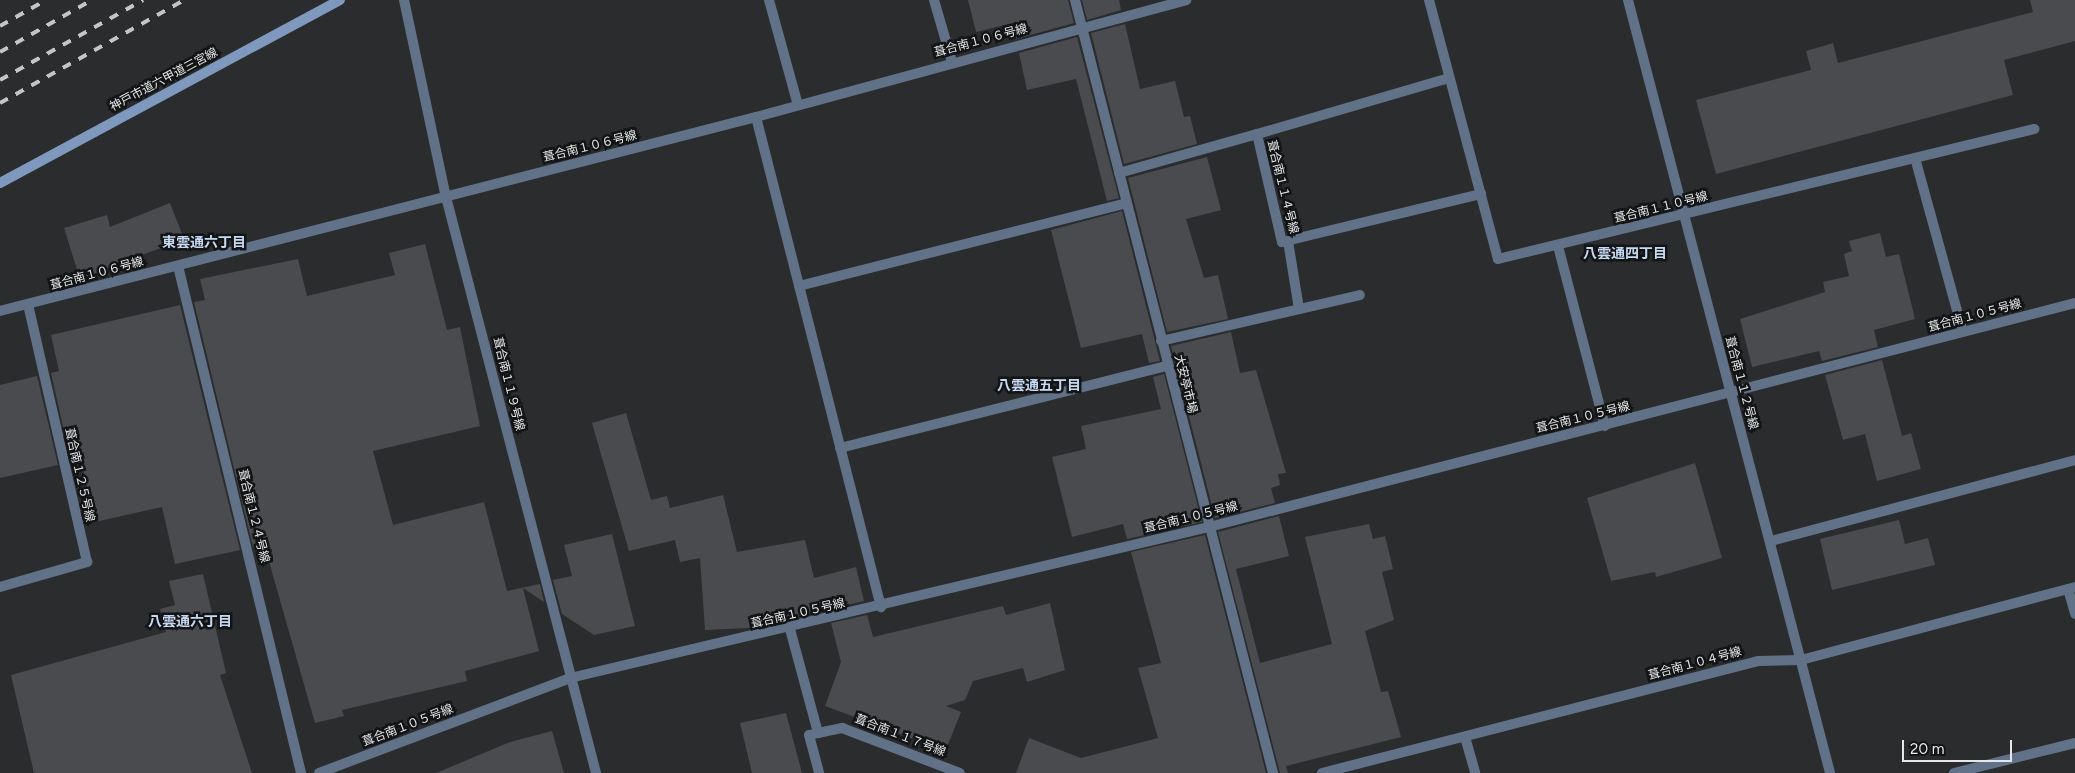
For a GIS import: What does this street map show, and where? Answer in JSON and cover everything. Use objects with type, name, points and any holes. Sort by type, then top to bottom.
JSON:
[{"type":"street","name":"神戸市道六甲道三宮線","points":[[0,183],[340,0]]},
{"type":"street","name":"葺合南１１９号線","points":[[404,0],[446,196],[596,773]]},
{"type":"street","points":[[769,0],[798,105]]},
{"type":"street","points":[[934,0],[952,62]]},
{"type":"street","name":"大安亭市場","points":[[1075,0],[1167,366],[1273,773]]},
{"type":"street","name":"葺合南１０６号線","points":[[0,311],[756,117],[952,62],[1186,0]]},
{"type":"street","name":"葺合南１１０号線","points":[[1429,0],[1498,259],[1558,246],[2034,129]]},
{"type":"street","name":"葺合南１１２号線","points":[[1628,0],[1730,393],[1771,541],[1830,773]]},
{"type":"street","name":"葺合南１１４号線","points":[[1450,78],[1257,134],[1282,242],[1481,194]]},
{"type":"street","points":[[756,117],[881,607]]},
{"type":"street","points":[[1119,173],[1257,134]]},
{"type":"street","points":[[1915,158],[1963,332]]},
{"type":"street","points":[[799,286],[1126,203]]},
{"type":"street","points":[[1288,241],[1299,308]]},
{"type":"street","points":[[1558,246],[1604,426]]},
{"type":"street","name":"葺合南１２４号線","points":[[178,266],[300,773]]},
{"type":"street","points":[[1161,341],[1360,295]]},
{"type":"street","name":"葺合南１０５号線","points":[[319,773],[570,678],[790,629],[1209,527],[2075,303]]},
{"type":"street","name":"葺合南１２５号線","points":[[0,587],[87,562],[28,305]]},
{"type":"street","points":[[840,448],[1167,366]]},
{"type":"street","points":[[1771,541],[2075,460]]},
{"type":"street","points":[[2072,588],[2075,614]]},
{"type":"street","name":"葺合南１０４号線","points":[[1322,773],[1758,660],[1801,660],[2072,588]]},
{"type":"street","points":[[790,629],[818,733],[809,735],[819,773]]},
{"type":"street","name":"葺合南１１７号線","points":[[818,733],[842,728],[960,773]]},
{"type":"street","points":[[1465,737],[1475,773]]},
{"type":"street","points":[[1954,773],[2075,743]]},
{"type":"building","points":[[968,0],[1068,0],[1074,23],[1016,39],[1013,23],[976,32]]},
{"type":"building","points":[[1082,0],[1119,0],[1121,10],[1087,20]]},
{"type":"building","points":[[2030,0],[2075,0],[2075,41],[2004,60],[2013,95],[1716,174],[1696,100],[1811,70],[1806,51],[1833,43],[1838,63],[2033,12]]},
{"type":"building","points":[[1125,24],[1140,89],[1175,81],[1184,117],[1190,116],[1197,144],[1124,164],[1091,33]]},
{"type":"building","points":[[1077,37],[1119,198],[1107,201],[1076,79],[1027,90],[1019,53]]},
{"type":"building","points":[[1207,157],[1221,210],[1186,219],[1204,278],[1218,275],[1228,319],[1167,332],[1128,178]]},
{"type":"building","points":[[170,203],[184,239],[80,279],[64,228],[107,215],[110,227]]},
{"type":"building","points":[[1122,211],[1160,361],[1149,363],[1142,334],[1081,348],[1051,230]]},
{"type":"building","points":[[1880,233],[1886,257],[1899,254],[1915,319],[1874,330],[1878,347],[1822,361],[1819,351],[1752,367],[1740,319],[1825,292],[1823,282],[1849,276],[1844,254],[1852,251],[1849,241]]},
{"type":"building","points":[[425,244],[447,330],[460,327],[480,426],[373,451],[393,525],[484,502],[507,591],[540,584],[544,602],[523,588],[539,651],[465,671],[467,681],[342,710],[344,716],[315,723],[264,544],[253,547],[194,302],[205,300],[200,279],[298,259],[307,296],[395,275],[389,253]]},
{"type":"building","points":[[180,305],[240,550],[175,564],[162,507],[95,522],[81,460],[71,462],[51,373],[59,371],[51,335]]},
{"type":"building","points":[[1231,332],[1240,373],[1256,370],[1286,473],[1278,474],[1280,485],[1271,488],[1275,503],[1215,518],[1171,346]]},
{"type":"building","points":[[1882,360],[1902,436],[1911,433],[1921,469],[1877,481],[1865,434],[1843,440],[1825,375]]},
{"type":"building","points":[[1164,374],[1202,522],[1127,539],[1123,524],[1072,537],[1052,457],[1086,449],[1081,426],[1161,409],[1153,377]]},
{"type":"building","points":[[37,376],[58,465],[0,478],[0,385]]},
{"type":"building","points":[[626,413],[651,500],[667,496],[670,508],[723,495],[737,552],[805,540],[814,578],[856,567],[864,601],[748,628],[705,630],[700,558],[680,562],[675,540],[629,551],[592,423]]},
{"type":"building","points":[[1695,463],[1722,558],[1656,577],[1655,572],[1611,581],[1587,498]]},
{"type":"building","points":[[1279,516],[1289,556],[1236,569],[1260,663],[1332,644],[1305,537],[1369,524],[1373,539],[1385,536],[1393,569],[1382,572],[1394,620],[1365,631],[1381,692],[1388,691],[1401,737],[1286,766],[1288,773],[1280,773],[1218,532]]},
{"type":"building","points":[[1899,520],[1905,544],[1928,538],[1935,565],[1832,590],[1820,539]]},
{"type":"building","points":[[612,534],[635,626],[594,635],[562,614],[553,580],[572,576],[564,545]]},
{"type":"building","points":[[1205,535],[1266,773],[1016,773],[1029,738],[1081,758],[1158,738],[1138,668],[1161,663],[1131,552]]},
{"type":"building","points":[[203,574],[226,673],[220,675],[252,773],[34,773],[11,675],[166,632],[160,609],[175,605],[169,581]]},
{"type":"building","points":[[1050,603],[1065,670],[1027,682],[1023,668],[973,681],[965,700],[946,706],[961,712],[947,747],[924,738],[922,742],[825,706],[841,662],[831,623],[867,615],[873,637],[1003,606],[1006,615]]},
{"type":"building","points":[[786,713],[802,773],[752,773],[740,723]]},
{"type":"building","points":[[552,731],[564,773],[436,773],[510,742]]},
{"type":"railway","points":[[0,26],[46,0]]},
{"type":"railway","points":[[0,52],[92,0]]},
{"type":"railway","points":[[0,80],[143,0]]},
{"type":"railway","points":[[0,103],[184,0]]},
{"type":"district","name":"東雲通六丁目","points":[[204,243]]},
{"type":"district","name":"八雲通四丁目","points":[[1625,254]]},
{"type":"district","name":"八雲通五丁目","points":[[1039,386]]},
{"type":"district","name":"八雲通六丁目","points":[[190,622]]}]
